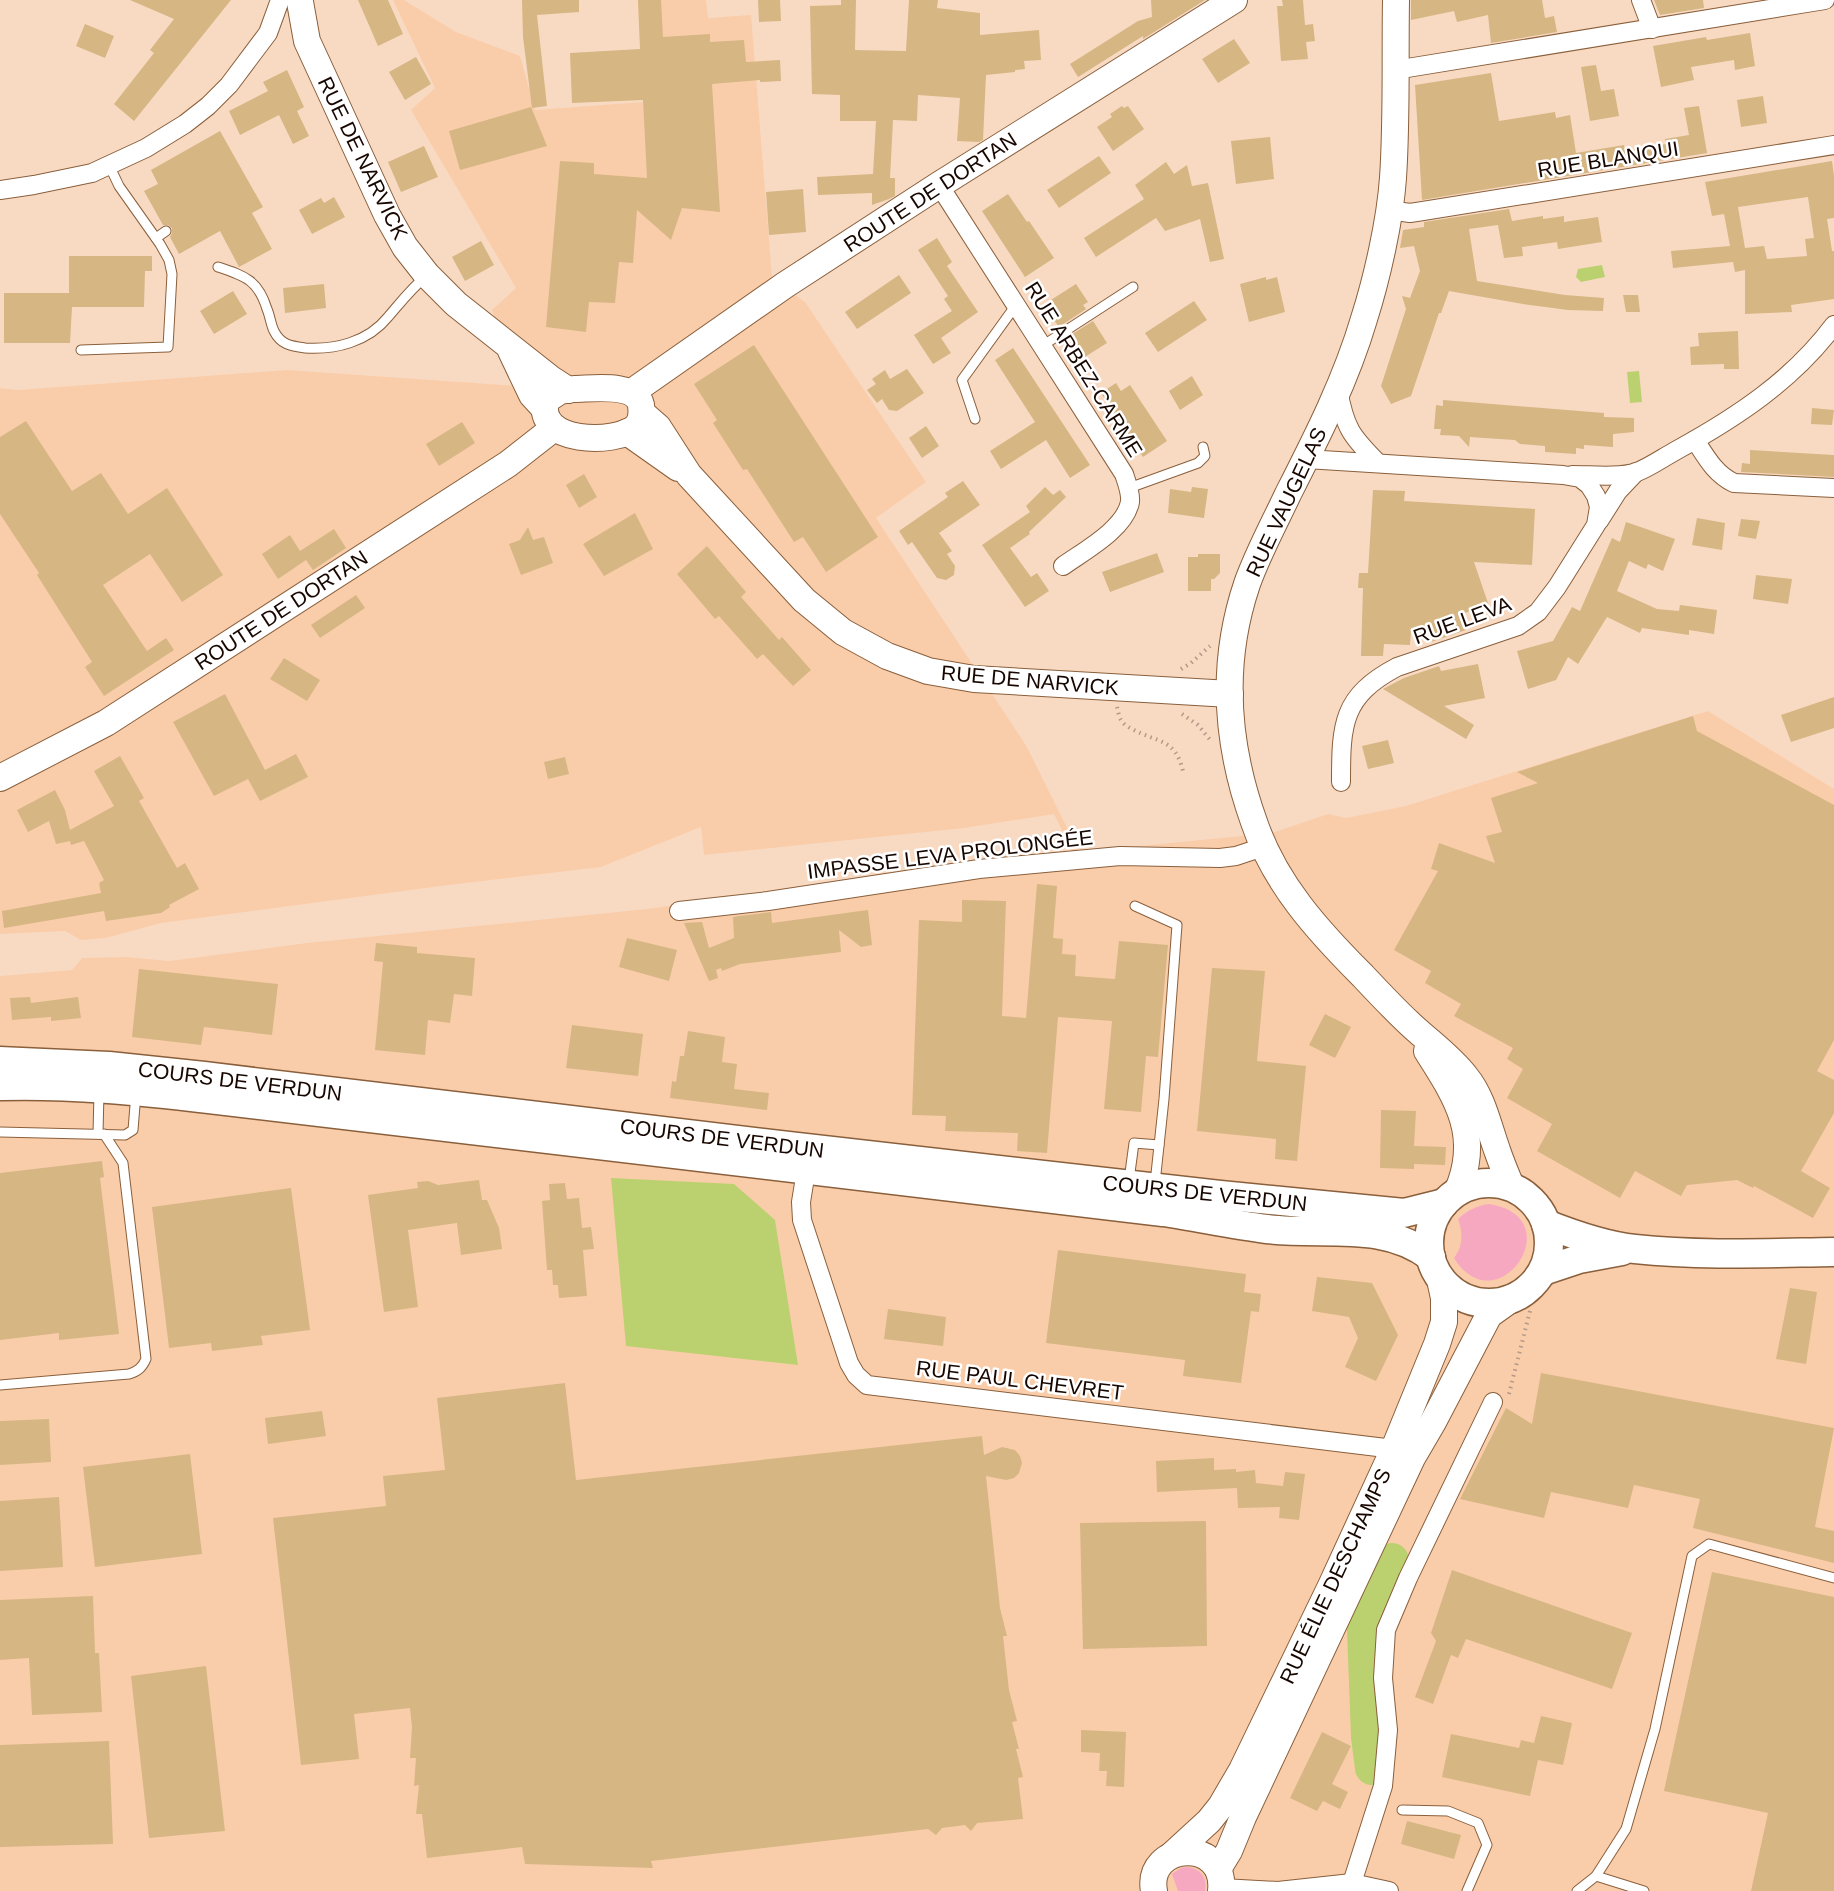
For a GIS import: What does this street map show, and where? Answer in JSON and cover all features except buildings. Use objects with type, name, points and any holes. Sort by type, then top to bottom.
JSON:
[{"type":"main road","name":"RUE DE NARVICK","points":[[293,0],[307,41],[387,215],[405,247],[456,304],[568,390]]},
{"type":"main road","name":"ROUTE DE DORTAN","points":[[634,412],[785,285],[939,185],[1234,0]]},
{"type":"main road","name":"RUE VAUGELAS","points":[[1396,0],[1393,180],[1374,284],[1364,320],[1338,390],[1246,586],[1232,658],[1230,694],[1233,748],[1238,773],[1258,836],[1281,879],[1312,922],[1411,1025],[1449,1057],[1469,1081],[1481,1103],[1511,1186]]},
{"type":"main road","name":"RUE DE NARVICK","points":[[508,346],[532,395],[549,418]]},
{"type":"main road","points":[[549,418],[570,435],[612,436],[634,412],[610,388],[568,390]]},
{"type":"main road","name":"ROUTE DE DORTAN","points":[[0,778],[106,723],[508,464],[549,418],[546,400],[560,391],[568,390]]},
{"type":"main road","name":"RUE DE NARVICK","points":[[634,412],[804,600],[820,615],[864,645],[907,664],[974,679],[1230,694]]},
{"type":"main road","name":"RUE VAUGELAS","points":[[1411,1025],[1448,1084],[1463,1116],[1468,1151],[1465,1173],[1451,1197]]},
{"type":"main road","name":"COURS DE VERDUN","points":[[0,1061],[109,1066],[204,1076],[1142,1187],[1404,1213],[1451,1197]]},
{"type":"main road","points":[[0,1073],[131,1080],[174,1073]]},
{"type":"main road","points":[[145,1092],[194,1084],[202,1080],[204,1076]]},
{"type":"main road","name":"COURS DE VERDUN","points":[[0,1086],[30,1085],[145,1092],[1163,1212],[1267,1229],[1341,1230],[1398,1238],[1416,1246],[1435,1266]]},
{"type":"main road","points":[[278,1107],[295,1098],[342,1102],[382,1098]]},
{"type":"main road","points":[[1527,1287],[1549,1250],[1546,1224],[1541,1212],[1528,1197],[1511,1186],[1492,1182],[1474,1184],[1451,1197],[1434,1219],[1429,1238],[1435,1266],[1452,1290],[1469,1299],[1490,1303],[1527,1287],[1579,1259],[1633,1249]]},
{"type":"main road","points":[[1546,1224],[1578,1236],[1633,1249],[1724,1254],[1834,1252]]},
{"type":"main road","name":"RUE ÉLIE DESCHAMPS","points":[[1154,1891],[1155,1876],[1163,1861],[1209,1821],[1221,1806],[1242,1770],[1394,1449],[1444,1322],[1444,1298],[1435,1266]]},
{"type":"main road","name":"RUE ÉLIE DESCHAMPS","points":[[1220,1883],[1229,1851],[1248,1806],[1412,1458],[1489,1315],[1527,1287]]},
{"type":"main road","points":[[1173,1854],[1188,1851],[1200,1853],[1211,1860],[1220,1883]]},
{"type":"street","points":[[0,190],[92,172],[166,136],[208,106],[229,85],[293,0]]},
{"type":"street","points":[[1641,0],[1652,29]]},
{"type":"street","points":[[1395,70],[1652,29],[1730,7],[1825,0]]},
{"type":"street","name":"RUE BLANQUI","points":[[1388,210],[1410,213],[1834,145]]},
{"type":"street","name":"RUE ARBEZ-CARME","points":[[939,185],[1110,451],[1124,474],[1129,488],[1130,501],[1124,516],[1113,530],[1063,566]]},
{"type":"street","points":[[1306,459],[1563,475],[1608,475],[1636,472],[1695,440],[1762,398],[1784,380],[1834,325]]},
{"type":"street","points":[[1338,390],[1348,429],[1354,439],[1378,463]]},
{"type":"street","points":[[1695,440],[1710,464],[1726,479],[1734,483],[1834,488]]},
{"type":"street","name":"RUE LEVA","points":[[1341,782],[1341,742],[1346,719],[1354,702],[1365,688],[1378,677],[1397,667],[1518,626],[1538,612],[1557,587],[1618,491],[1636,472]]},
{"type":"street","points":[[1563,475],[1580,478],[1589,484],[1599,507],[1596,525]]},
{"type":"street","name":"IMPASSE LEVA PROLONGÉE","points":[[679,911],[768,901],[979,869],[1120,856],[1220,858],[1236,856],[1258,836]]},
{"type":"street","name":"RUE PAUL CHEVRET","points":[[806,1171],[801,1202],[802,1220],[849,1363],[856,1375],[867,1385],[1394,1449]]},
{"type":"street","points":[[1352,1882],[1383,1786],[1388,1730],[1383,1678],[1386,1630],[1408,1578],[1493,1402]]},
{"type":"street","points":[[1220,1883],[1278,1891],[1352,1882],[1389,1891]]},
{"type":"lane","points":[[81,350],[168,347],[171,267],[166,253],[119,186],[109,165]]},
{"type":"lane","points":[[156,237],[166,231]]},
{"type":"lane","points":[[218,267],[249,279],[259,289],[274,331],[281,342],[289,346],[321,349],[339,347],[374,331],[388,318],[408,292],[428,275]]},
{"type":"lane","points":[[1042,346],[1132,287]]},
{"type":"lane","points":[[975,419],[962,380],[1016,305]]},
{"type":"lane","points":[[1129,488],[1198,463],[1205,456],[1203,447]]},
{"type":"lane","points":[[1135,906],[1177,925],[1159,1145],[1142,1187]]},
{"type":"lane","points":[[0,1385],[129,1374],[142,1366],[146,1359],[123,1164],[101,1134],[99,1089]]},
{"type":"lane","points":[[0,1132],[125,1135],[133,1130],[145,1092]]},
{"type":"lane","points":[[1142,1187],[1134,1143],[1159,1145]]},
{"type":"lane","points":[[1577,1891],[1596,1876],[1626,1829],[1655,1729],[1692,1556],[1709,1544],[1834,1578]]},
{"type":"lane","points":[[1402,1810],[1448,1811],[1478,1823],[1487,1845],[1467,1891]]},
{"type":"lane","points":[[1596,1876],[1644,1891]]},
{"type":"path","points":[[1176,672],[1191,663],[1217,641],[1238,618]]},
{"type":"path","points":[[1118,688],[1117,706],[1120,720],[1142,735],[1163,741],[1173,747],[1180,758],[1183,771]]},
{"type":"path","points":[[1173,711],[1198,725],[1238,773]]},
{"type":"path","points":[[1493,1402],[1509,1394],[1531,1305],[1527,1287]]},
{"type":"shaded area","points":[[393,0],[404,0],[456,32],[520,56],[535,110],[643,102],[638,0],[706,0],[708,18],[751,15],[772,278],[805,302],[926,482],[876,518],[1027,747],[1079,852],[1272,833],[1328,814],[1346,818],[1406,806],[1708,711],[1834,789],[1834,1891],[0,1891],[0,976],[72,970],[82,958],[127,957],[169,961],[307,943],[647,909],[898,874],[1073,853],[1054,814],[964,828],[704,855],[701,827],[601,867],[161,923],[106,938],[81,940],[65,931],[0,934],[0,388],[18,390],[287,370],[518,386],[492,310],[516,288],[411,110],[435,88]]},
{"type":"shaded area","points":[[1602,265],[1605,277],[1581,282],[1576,277],[1578,269]]},
{"type":"shaded area","points":[[1639,371],[1642,402],[1630,403],[1627,372]]},
{"type":"shaded area","points":[[611,1178],[734,1184],[775,1220],[798,1365],[626,1346]]},
{"type":"shaded area","points":[[1489,1204],[1513,1213],[1525,1228],[1526,1245],[1519,1262],[1506,1275],[1489,1280],[1471,1276],[1454,1258],[1461,1239],[1458,1219],[1472,1209]]},
{"type":"shaded area","points":[[1187,1867],[1196,1869],[1202,1874],[1206,1886],[1205,1891],[1178,1891],[1172,1874]]},
{"type":"waterway","points":[[1372,1768],[1368,1737],[1364,1629],[1375,1597],[1392,1560]]}]
